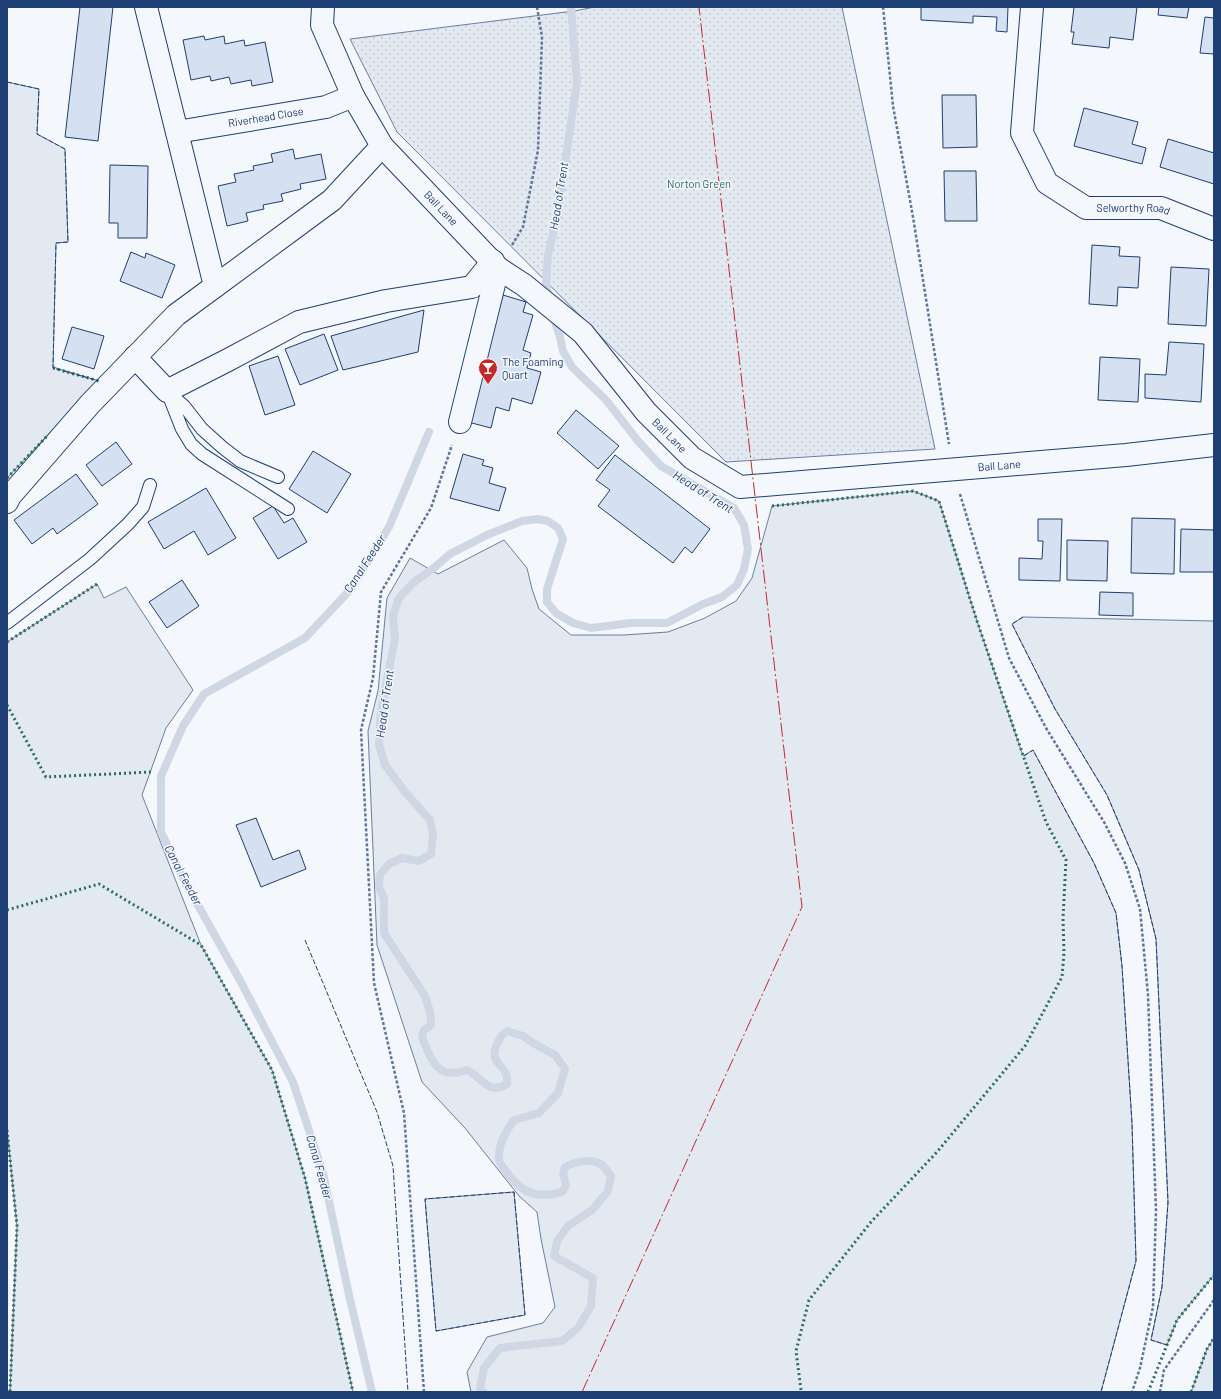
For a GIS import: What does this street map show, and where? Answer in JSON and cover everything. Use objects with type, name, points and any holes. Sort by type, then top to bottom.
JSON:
[{"type":"street","points":[[146,7],[215,286]]},
{"type":"street","name":"Ball Lane","points":[[322,7],[322,25],[353,96],[382,146],[496,264],[583,333],[646,412],[692,458],[740,487],[1126,455],[1214,445]]},
{"type":"street","name":"Selworthy Road","points":[[1032,7],[1022,133],[1047,183],[1086,208],[1161,208],[1214,229]]},
{"type":"street","name":"Riverhead Close","points":[[177,132],[326,107],[353,96]]},
{"type":"street","points":[[7,502],[10,496],[90,404],[176,315],[332,200],[382,146]]},
{"type":"street","points":[[135,357],[167,391],[299,322],[386,301],[472,287],[496,264]]},
{"type":"street","points":[[460,422],[496,264]]},
{"type":"lane","points":[[167,391],[184,406],[202,429],[240,461],[278,477]]},
{"type":"lane","points":[[167,391],[182,429],[191,444],[202,454],[288,509]]},
{"type":"lane","points":[[7,623],[90,559],[128,524],[143,507],[150,485]]},
{"type":"path","points":[[496,264],[523,227],[538,150],[542,37],[537,7]]},
{"type":"path","points":[[883,7],[893,106],[913,217],[952,469],[1009,658],[1046,728],[1104,822],[1125,863],[1140,910],[1148,995],[1156,1210],[1153,1307],[1140,1368],[1132,1392]]},
{"type":"path","points":[[424,1392],[404,1113],[374,983],[361,730],[373,678],[381,592],[431,508],[460,422]]},
{"type":"path","points":[[1160,1392],[1164,1370],[1214,1300]]},
{"type":"green space","name":"Norton Green","points":[[595,7],[842,7],[935,449],[726,462],[397,132],[350,39],[574,11]]},
{"type":"green space","points":[[7,82],[39,89],[37,134],[65,149],[68,242],[56,243],[53,367],[99,381],[7,478]]},
{"type":"green space","points":[[913,491],[939,501],[977,621],[1023,756],[1033,750],[1094,863],[1116,913],[1122,966],[1132,1123],[1136,1261],[1101,1392],[471,1392],[467,1372],[487,1337],[543,1323],[555,1307],[537,1212],[519,1196],[465,1128],[422,1082],[377,945],[368,731],[378,691],[387,598],[410,558],[438,574],[504,540],[527,568],[539,609],[571,635],[624,635],[668,632],[705,618],[736,601],[752,578],[772,506]]},
{"type":"green space","points":[[97,584],[104,598],[126,587],[193,690],[166,728],[142,795],[201,945],[272,1070],[305,1178],[353,1392],[10,1392],[17,1226],[7,1130],[7,642]]},
{"type":"green space","points":[[1023,617],[1214,621],[1214,1275],[1177,1320],[1167,1345],[1151,1340],[1162,1287],[1168,1202],[1156,939],[1139,870],[1107,795],[1055,709],[1012,624]]},
{"type":"green space","points":[[514,1192],[525,1315],[436,1331],[425,1199]]},
{"type":"green space","points":[[1214,1338],[1214,1392],[1191,1392],[1207,1349]]},
{"type":"building","points":[[80,7],[113,7],[98,141],[65,137]]},
{"type":"building","points":[[921,7],[1008,7],[1007,32],[996,31],[997,17],[973,16],[973,23],[921,20]]},
{"type":"building","points":[[1074,7],[1137,7],[1133,40],[1110,37],[1109,48],[1072,44],[1074,32],[1071,32]]},
{"type":"building","points":[[1159,7],[1189,7],[1187,18],[1158,15]]},
{"type":"building","points":[[1205,17],[1214,18],[1214,54],[1200,53]]},
{"type":"building","points":[[204,36],[205,40],[224,36],[225,44],[244,40],[245,46],[265,42],[273,82],[252,86],[251,80],[231,84],[229,77],[211,81],[210,76],[191,80],[183,40]]},
{"type":"building","points":[[942,95],[976,95],[977,147],[943,148]]},
{"type":"building","points":[[1084,108],[1138,122],[1132,144],[1146,148],[1142,164],[1074,146]]},
{"type":"building","points":[[1168,139],[1214,153],[1214,184],[1160,167]]},
{"type":"building","points":[[293,149],[295,159],[321,154],[326,179],[300,184],[301,189],[281,194],[283,201],[263,205],[264,209],[246,213],[248,221],[227,226],[218,186],[236,182],[234,174],[254,170],[253,166],[273,162],[271,154]]},
{"type":"building","points":[[110,165],[148,166],[147,238],[118,238],[118,223],[109,223]]},
{"type":"building","points":[[944,171],[976,171],[977,221],[945,221]]},
{"type":"building","points":[[1092,245],[1120,247],[1119,256],[1140,257],[1138,288],[1118,287],[1117,306],[1089,304]]},
{"type":"building","points":[[131,252],[145,258],[146,253],[175,265],[162,298],[120,281]]},
{"type":"building","points":[[1171,267],[1209,269],[1206,326],[1168,324]]},
{"type":"building","points":[[503,295],[526,302],[523,312],[533,315],[523,350],[531,353],[527,368],[541,372],[532,404],[512,398],[509,411],[496,407],[491,428],[468,422]]},
{"type":"building","points":[[424,310],[418,352],[343,370],[331,336]]},
{"type":"building","points":[[72,327],[104,336],[94,369],[62,359]]},
{"type":"building","points":[[324,334],[338,370],[300,385],[285,349]]},
{"type":"building","points":[[1169,342],[1204,344],[1201,402],[1145,398],[1145,374],[1166,375]]},
{"type":"building","points":[[278,356],[295,405],[265,415],[249,366]]},
{"type":"building","points":[[1100,357],[1140,359],[1138,402],[1098,400]]},
{"type":"building","points":[[576,410],[619,446],[598,469],[557,433]]},
{"type":"building","points":[[116,442],[132,464],[102,486],[86,465]]},
{"type":"building","points":[[313,451],[351,474],[327,513],[289,489]]},
{"type":"building","points":[[463,454],[484,460],[482,465],[493,468],[489,483],[506,488],[499,511],[450,498]]},
{"type":"building","points":[[615,455],[710,529],[692,553],[685,547],[673,563],[598,506],[610,490],[596,480]]},
{"type":"building","points":[[76,474],[98,504],[57,534],[53,528],[32,544],[14,520]]},
{"type":"building","points":[[206,488],[236,538],[208,555],[194,531],[164,549],[148,522]]},
{"type":"building","points":[[273,506],[284,523],[293,518],[307,542],[278,559],[253,518]]},
{"type":"building","points":[[1132,518],[1175,519],[1174,574],[1131,573]]},
{"type":"building","points":[[1038,519],[1062,519],[1060,581],[1019,580],[1019,558],[1042,559],[1043,541],[1038,541]]},
{"type":"building","points":[[1181,529],[1214,530],[1214,572],[1180,572]]},
{"type":"building","points":[[1067,540],[1108,541],[1107,581],[1067,580]]},
{"type":"building","points":[[182,580],[199,606],[167,628],[149,602]]},
{"type":"building","points":[[1100,592],[1133,593],[1133,616],[1099,615]]},
{"type":"building","points":[[256,818],[273,860],[299,850],[306,869],[261,887],[236,825]]},
{"type":"waterway","name":"Head of Trent","points":[[549,299],[546,283],[548,255],[557,218],[577,82],[571,7]]},
{"type":"waterway","name":"Head of Trent","points":[[483,1392],[480,1388],[484,1368],[500,1348],[562,1341],[578,1328],[591,1306],[593,1278],[554,1256],[557,1241],[568,1226],[592,1210],[608,1191],[611,1176],[605,1168],[596,1162],[586,1161],[575,1163],[565,1167],[563,1174],[566,1185],[563,1191],[554,1194],[537,1194],[523,1189],[516,1184],[500,1162],[499,1153],[501,1143],[505,1133],[514,1120],[539,1113],[558,1093],[565,1069],[555,1055],[523,1036],[507,1031],[500,1038],[495,1051],[495,1057],[507,1077],[507,1084],[495,1088],[490,1087],[467,1070],[457,1073],[448,1073],[442,1070],[436,1066],[428,1053],[422,1037],[424,1030],[431,1025],[430,1012],[425,996],[384,933],[384,898],[379,887],[380,875],[389,864],[402,858],[419,861],[431,854],[433,834],[430,820],[405,792],[385,765],[379,745],[381,710],[395,639],[393,615],[399,598],[413,583],[450,554],[487,535],[522,521],[538,519],[548,521],[558,528],[563,539],[547,589],[547,602],[556,613],[573,623],[591,628],[631,623],[667,623],[703,604],[722,597],[737,585],[744,569],[748,549],[744,525],[734,508],[661,466],[638,441],[606,400],[572,367],[563,351],[553,316]]},
{"type":"waterway","name":"Canal Feeder","points":[[372,1392],[349,1295],[323,1173],[293,1082],[242,984],[185,882],[161,832],[161,776],[183,726],[204,694],[305,638],[350,590],[389,527],[429,432]]},
{"type":"hedge","points":[[53,368],[99,381]]},
{"type":"hedge","points":[[7,478],[48,435]]},
{"type":"hedge","points":[[772,506],[913,491],[939,501],[977,621],[1046,822],[1066,860],[1062,977],[1025,1046],[937,1152],[871,1222],[809,1300],[796,1351],[801,1390],[803,1392]]},
{"type":"hedge","points":[[7,642],[97,584]]},
{"type":"hedge","points":[[7,705],[46,777],[151,772]]},
{"type":"hedge","points":[[7,910],[99,884],[201,945],[272,1070],[305,1178],[353,1392]]},
{"type":"hedge","points":[[7,1130],[17,1226],[10,1392]]},
{"type":"hedge","points":[[1148,1392],[1177,1320],[1214,1275]]},
{"type":"hedge","points":[[1191,1392],[1207,1349],[1214,1338]]},
{"type":"fence","points":[[7,82],[39,89],[37,134],[65,149],[68,242],[56,243],[53,368],[99,381]]},
{"type":"fence","points":[[1023,617],[1012,624],[1055,709],[1107,795],[1139,870],[1156,939],[1168,1202],[1162,1287],[1151,1340],[1167,1345]]},
{"type":"fence","points":[[1024,756],[1033,750],[1094,863],[1116,913],[1122,966],[1132,1123],[1136,1261],[1101,1392]]},
{"type":"fence","points":[[305,940],[377,1112],[393,1166],[408,1392]]},
{"type":"fence","points":[[514,1192],[525,1315],[436,1331],[425,1199],[514,1192]]},
{"type":"power","points":[[582,1392],[802,907],[699,7]]},
{"type":"place","name":"The Foaming Quart","points":[[488,385]]}]
